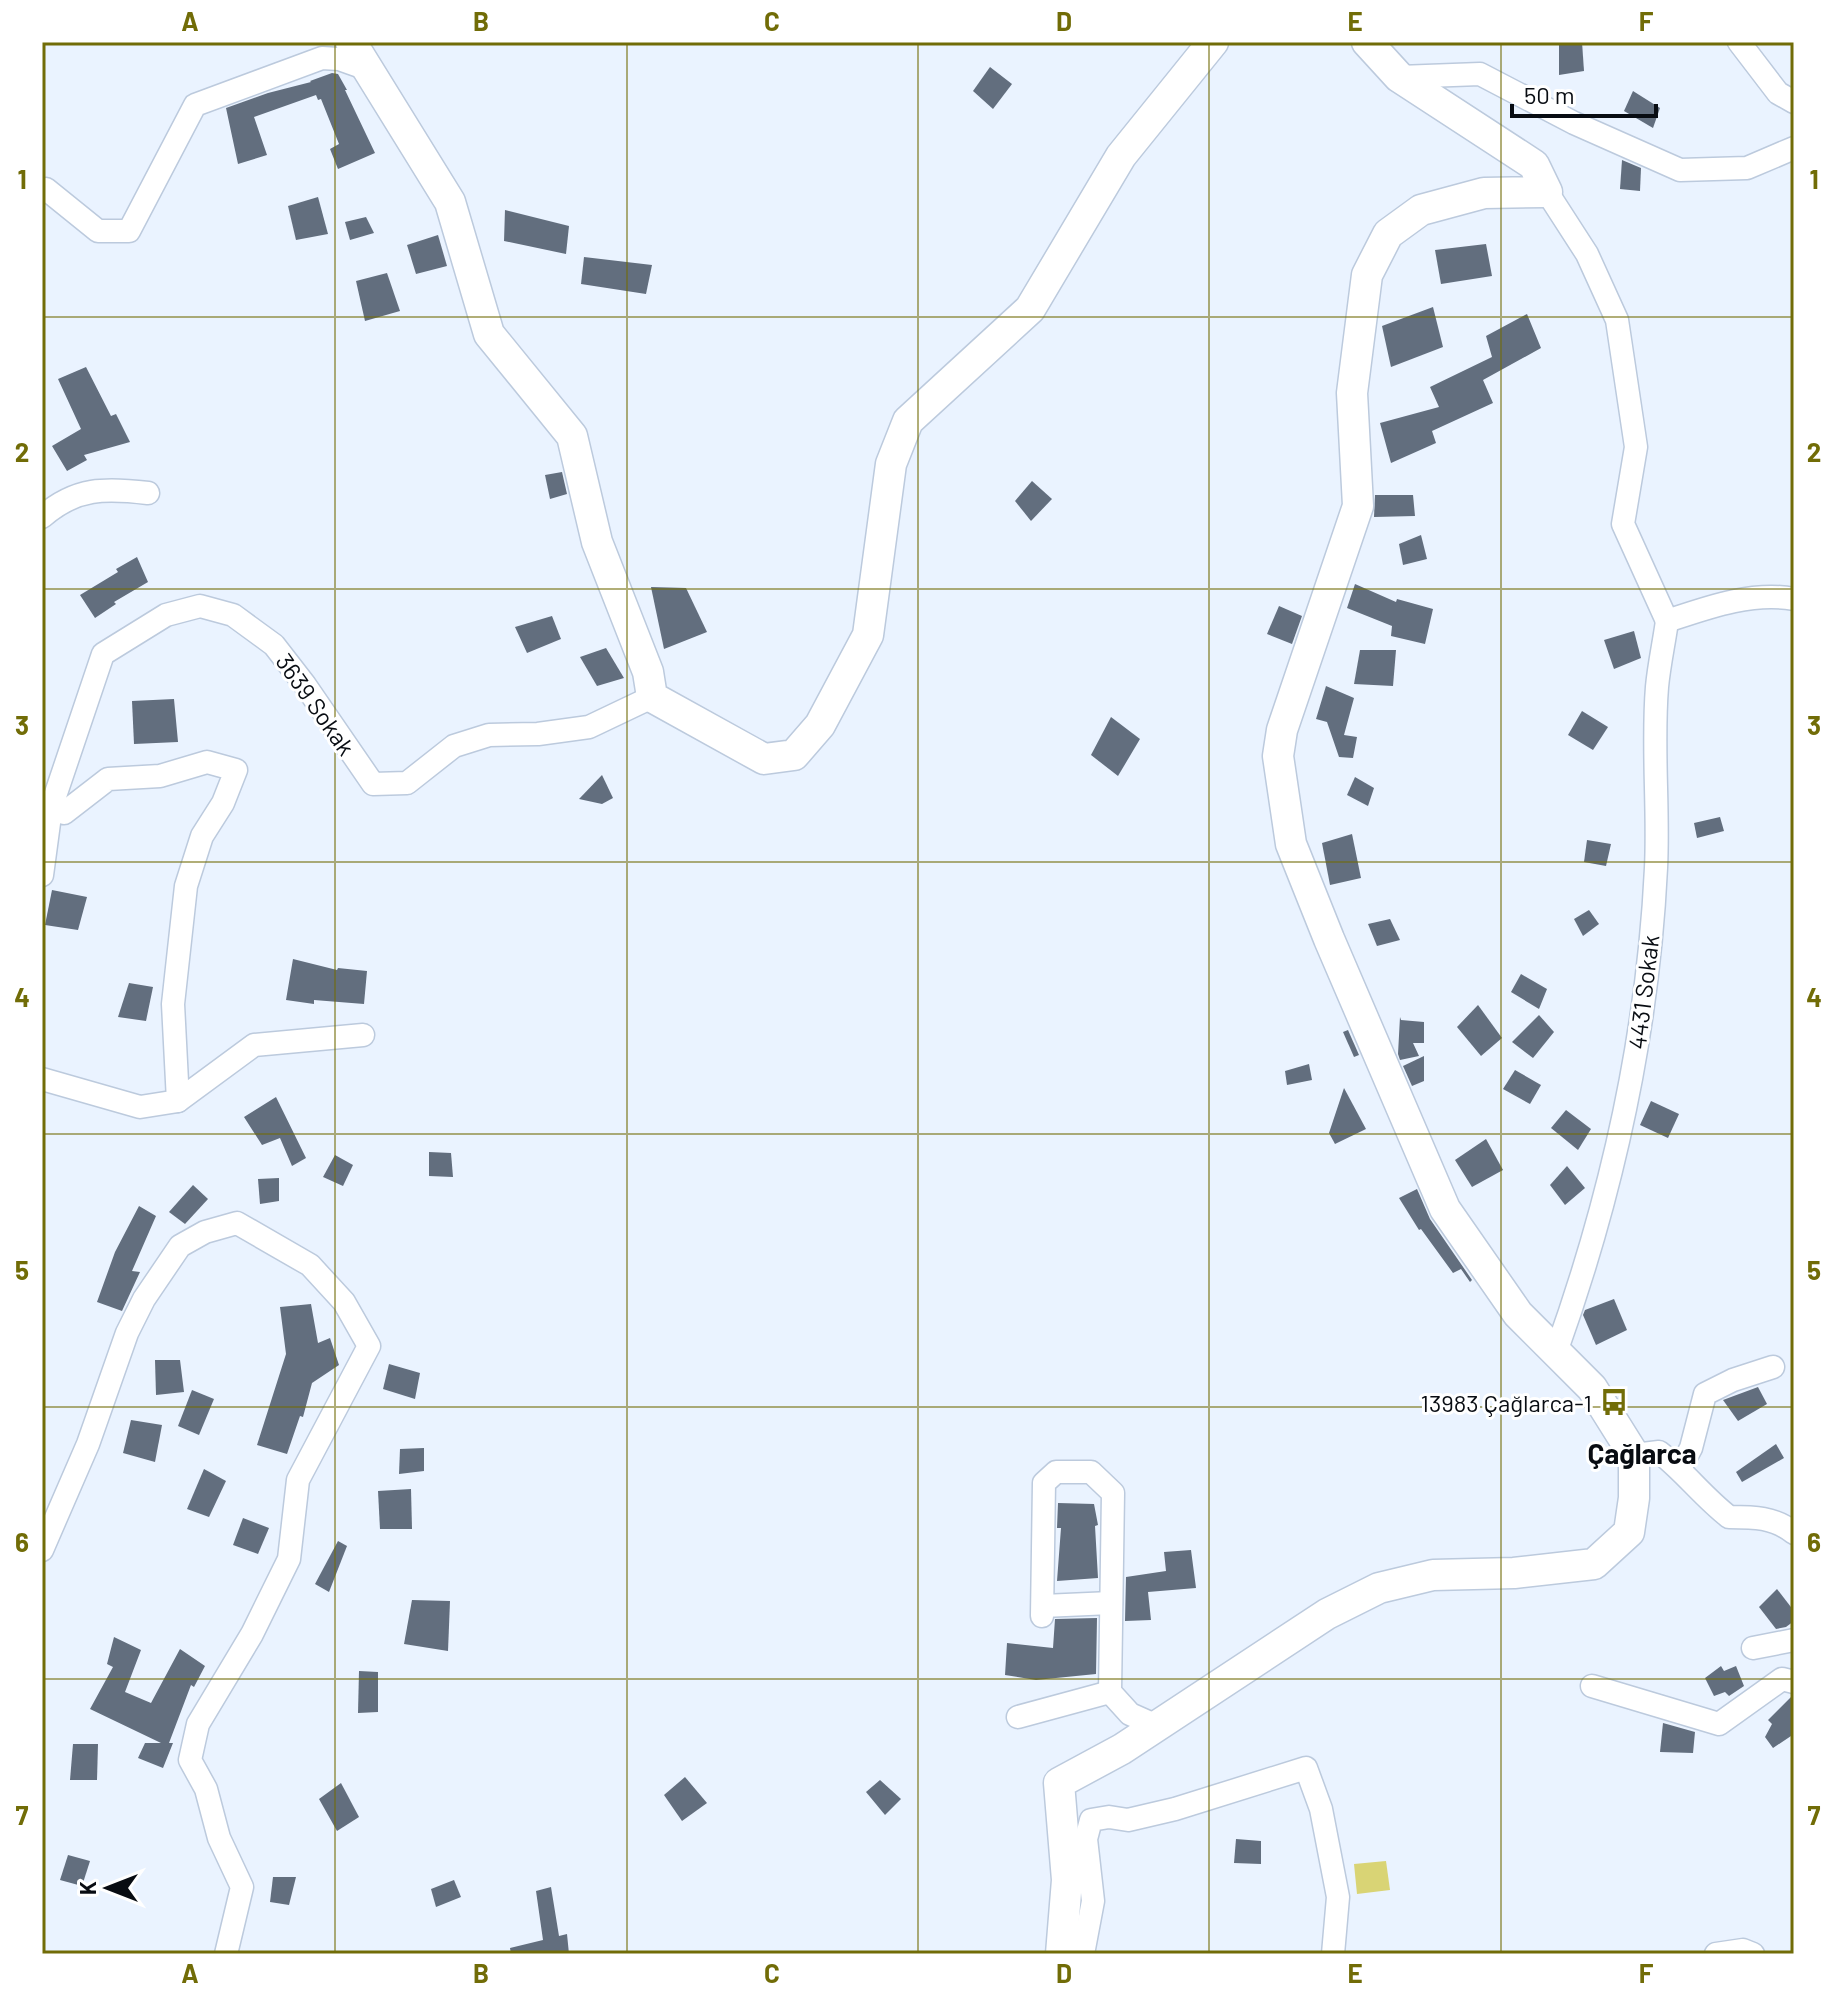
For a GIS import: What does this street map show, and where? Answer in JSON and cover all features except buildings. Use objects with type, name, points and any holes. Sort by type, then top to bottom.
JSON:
[{"type":"street","points":[[351,42],[450,202],[489,334],[572,436],[597,542],[648,672],[652,697],[764,759],[794,755],[820,725],[868,635],[891,464],[908,421],[1030,309],[1121,156],[1213,42]]},
{"type":"street","points":[[1367,42],[1399,77],[1534,165],[1547,192],[1587,254],[1617,320],[1636,447],[1623,524],[1667,621],[1702,609],[1772,595],[1794,599]]},
{"type":"street","points":[[1739,42],[1778,93],[1794,102]]},
{"type":"street","points":[[42,192],[46,189],[98,231],[129,231],[195,105],[322,58],[339,59],[370,70]]},
{"type":"street","points":[[1399,77],[1480,74],[1574,123],[1680,170],[1747,168],[1794,148]]},
{"type":"street","points":[[1061,1954],[1067,1880],[1059,1783],[1122,1749],[1327,1614],[1379,1588],[1433,1575],[1514,1573],[1594,1564],[1629,1532],[1634,1498],[1634,1455],[1592,1388],[1518,1314],[1445,1209],[1291,844],[1278,756],[1282,730],[1358,506],[1352,393],[1367,275],[1388,234],[1421,210],[1484,193],[1547,192]]},
{"type":"street","points":[[42,517],[69,498],[110,488],[148,493]]},
{"type":"street","name":"3639 Sokak","points":[[42,875],[51,808],[103,654],[166,615],[200,606],[233,615],[274,645],[373,784],[407,783],[454,746],[489,735],[538,734],[589,727],[652,697]]},
{"type":"street","name":"4431 Sokak","points":[[1556,1352],[1585,1273],[1611,1174],[1643,1017],[1656,868],[1657,689],[1667,621]]},
{"type":"street","points":[[51,808],[64,813],[108,779],[160,776],[207,762],[236,770],[223,803],[202,836],[186,886],[173,1004],[178,1101]]},
{"type":"street","points":[[42,1079],[140,1107],[178,1101],[254,1045],[363,1035]]},
{"type":"street","points":[[42,1550],[88,1444],[127,1333],[144,1299],[180,1246],[205,1232],[237,1223],[310,1265],[344,1302],[369,1346],[298,1480],[289,1559],[252,1634],[198,1724],[190,1760],[206,1789],[219,1838],[242,1887],[226,1954]]},
{"type":"street","points":[[1680,1468],[1691,1448],[1705,1394],[1733,1380],[1773,1367]]},
{"type":"street","points":[[1634,1455],[1659,1452],[1680,1468],[1710,1502],[1729,1517],[1755,1517],[1781,1522],[1794,1533]]},
{"type":"street","points":[[1111,1603],[1043,1611],[1044,1483],[1056,1472],[1091,1472],[1113,1493],[1110,1692],[1130,1714],[1157,1726]]},
{"type":"street","points":[[1753,1648],[1794,1640]]},
{"type":"street","points":[[1592,1686],[1719,1724],[1782,1679],[1794,1682]]},
{"type":"street","points":[[1018,1717],[1110,1692]]},
{"type":"street","points":[[1083,1954],[1093,1901],[1086,1839],[1091,1820],[1109,1817],[1128,1820],[1175,1809],[1306,1768],[1321,1809],[1338,1897],[1333,1954]]},
{"type":"street","points":[[1716,1954],[1743,1950],[1753,1954]]},
{"type":"shaded area","points":[[1386,1861],[1390,1890],[1357,1894],[1354,1864]]},
{"type":"place","name":"13983 Çağlarca-1","points":[[1614,1402]]},
{"type":"district","name":"Çağlarca","points":[[1642,1453]]}]
